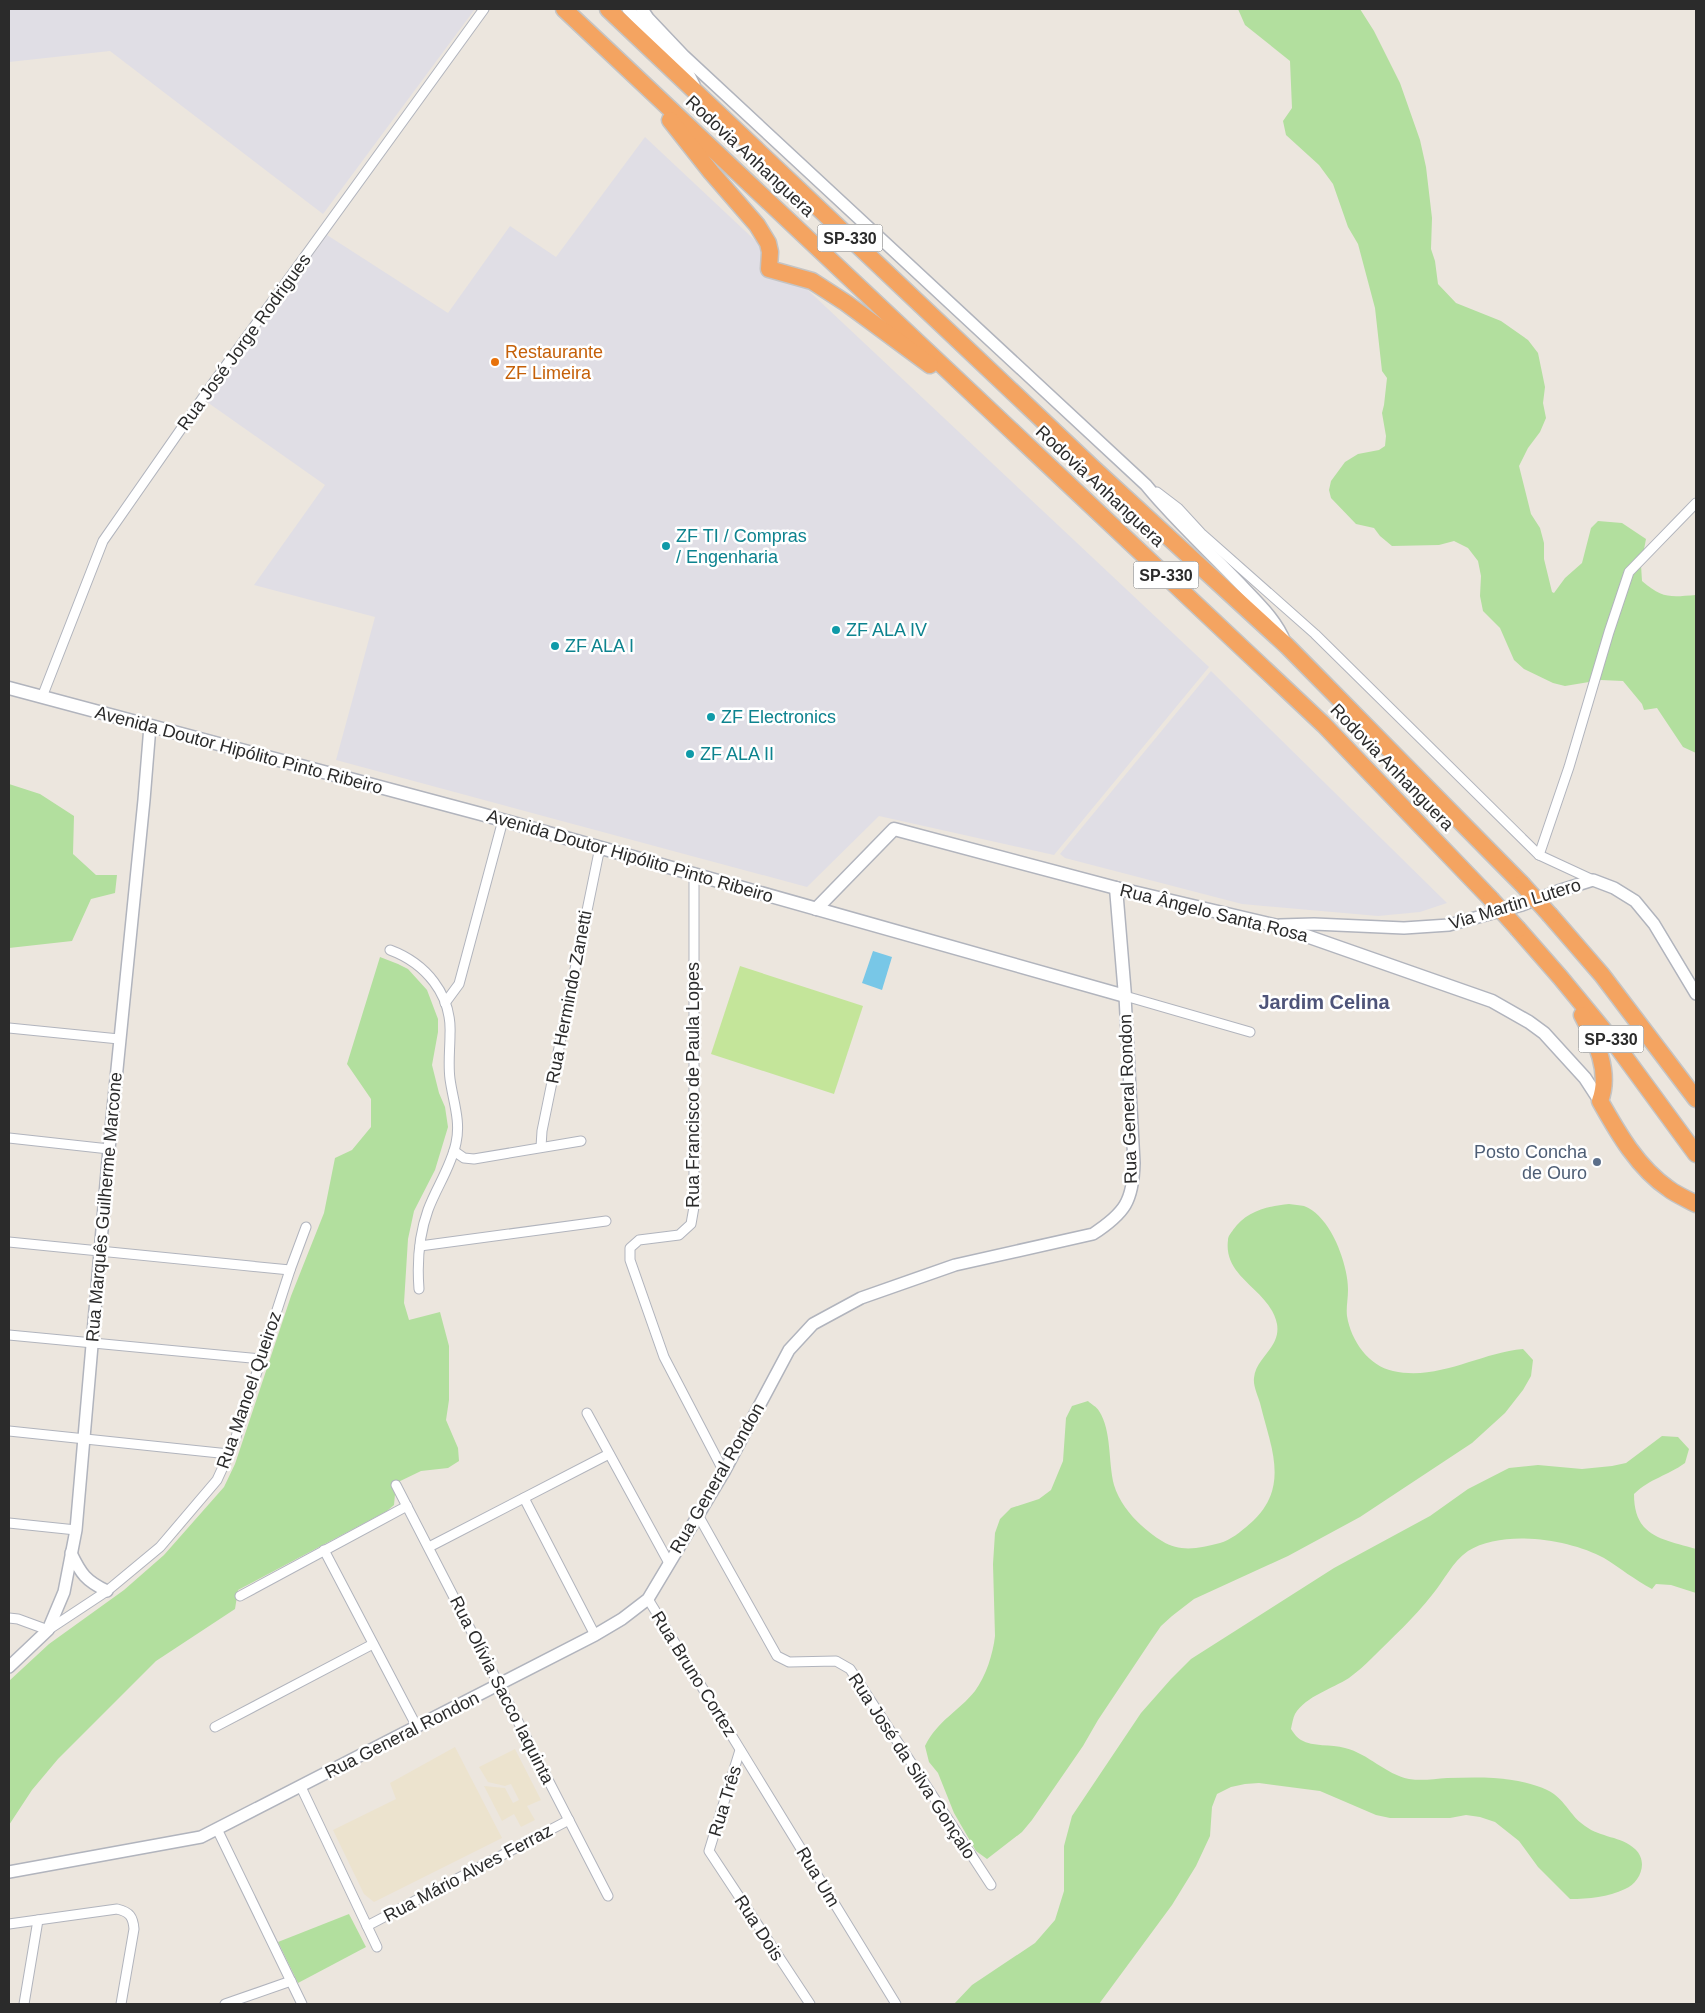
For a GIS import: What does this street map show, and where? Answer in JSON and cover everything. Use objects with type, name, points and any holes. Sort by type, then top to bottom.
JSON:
[{"type":"highway","name":"Rodovia Anhanguera","points":[[564,9],[1324,725],[1490,899],[1560,977],[1616,1045],[1696,1154]]},
{"type":"highway","name":"Rodovia Anhanguera","points":[[608,9],[1092,467],[1287,646],[1522,884],[1550,915],[1602,975],[1696,1099]]},
{"type":"highway","points":[[636,77],[757,225],[768,243],[770,252],[769,269],[812,281],[846,303],[992,412]]},
{"type":"highway","points":[[1560,977],[1593,1035],[1605,1082],[1600,1101],[1620,1135],[1651,1176],[1670,1190],[1696,1204]]},
{"type":"main road","name":"Avenida Doutor Hipólito Pinto Ribeiro","points":[[9,688],[503,820],[1124,996]]},
{"type":"main road","name":"Rua Ângelo Santa Rosa","points":[[816,909],[894,829],[1116,888],[1278,926],[1492,1001],[1516,1014],[1544,1033],[1585,1078],[1600,1101]]},
{"type":"main road","name":"Rua General Rondon","points":[[1116,888],[1124,996]]},
{"type":"street","name":"Rua José Jorge Rodrigues","points":[[42,697],[103,541],[211,386],[484,9]]},
{"type":"street","points":[[628,9],[687,72],[700,95]]},
{"type":"street","points":[[642,9],[648,18],[684,56],[1146,484],[1178,508],[1201,533],[1315,634],[1539,856],[1593,880]]},
{"type":"street","points":[[1146,484],[1168,511],[1279,626],[1287,646]]},
{"type":"street","points":[[1539,856],[1569,767],[1608,632],[1630,572],[1696,503]]},
{"type":"street","name":"Rua Marquês Guilherme Marcone","points":[[9,1667],[48,1630],[64,1592],[76,1530],[119,1039],[150,726]]},
{"type":"street","points":[[445,1003],[458,984],[503,820]]},
{"type":"street","name":"Rua Hermindo Zanetti","points":[[541,1147],[542,1131],[600,847]]},
{"type":"street","name":"Rua Francisco de Paula Lopes","points":[[694,874],[694,1207],[691,1224],[679,1235],[639,1240],[630,1248],[630,1260],[664,1357],[724,1472]]},
{"type":"street","name":"Via Martin Lutero","points":[[1278,926],[1314,924],[1404,928],[1449,925],[1522,905],[1593,880],[1614,888],[1635,901],[1654,924],[1696,994]]},
{"type":"street","points":[[390,950],[408,958],[423,969],[436,985],[445,1003],[450,1034],[450,1078],[458,1118],[458,1135],[454,1151],[428,1210],[420,1246],[419,1289]]},
{"type":"street","name":"Rua General Rondon","points":[[9,1872],[201,1837],[595,1635],[622,1619],[648,1599],[724,1472],[789,1350],[814,1324],[861,1298],[955,1265],[1093,1234],[1110,1223],[1125,1207],[1133,1186],[1134,1163],[1124,996]]},
{"type":"street","name":"Avenida Doutor Hipólito Pinto Ribeiro","points":[[1124,996],[1250,1032]]},
{"type":"street","points":[[9,1028],[119,1039]]},
{"type":"street","points":[[9,1138],[109,1149]]},
{"type":"street","points":[[454,1151],[464,1158],[474,1159],[581,1141]]},
{"type":"street","points":[[420,1246],[606,1221]]},
{"type":"street","name":"Rua Manoel Queiroz","points":[[48,1630],[107,1591],[160,1547],[217,1480],[229,1454],[306,1227]]},
{"type":"street","points":[[9,1242],[290,1270]]},
{"type":"street","points":[[9,1334],[261,1359]]},
{"type":"street","points":[[587,1413],[669,1563]]},
{"type":"street","points":[[9,1432],[229,1454]]},
{"type":"street","points":[[429,1548],[609,1454]]},
{"type":"street","name":"Rua Olívia Sacco Iaquinta","points":[[396,1485],[608,1896]]},
{"type":"street","points":[[524,1498],[595,1635]]},
{"type":"street","points":[[240,1596],[407,1506]]},
{"type":"street","name":"Rua José da Silva Gonçalo","points":[[698,1515],[777,1656],[789,1662],[836,1661],[850,1669],[991,1885]]},
{"type":"street","points":[[9,1524],[76,1530]]},
{"type":"street","points":[[324,1550],[417,1726]]},
{"type":"street","points":[[71,1553],[79,1571],[90,1583],[107,1591]]},
{"type":"street","name":"Rua Bruno Cortez","points":[[648,1599],[740,1750]]},
{"type":"street","points":[[9,1618],[18,1619],[48,1630]]},
{"type":"street","points":[[216,1727],[373,1644]]},
{"type":"street","name":"Rua Três","points":[[709,1851],[740,1750]]},
{"type":"street","name":"Rua Um","points":[[740,1750],[896,2004]]},
{"type":"street","points":[[301,1787],[377,1947]]},
{"type":"street","name":"Rua Mário Alves Ferraz","points":[[367,1926],[569,1820]]},
{"type":"street","points":[[217,1829],[302,2004]]},
{"type":"street","name":"Rua Dois","points":[[709,1851],[810,2004]]},
{"type":"street","points":[[9,1924],[118,1909],[126,1911],[133,1918],[134,1930],[121,2004]]},
{"type":"street","points":[[24,2004],[38,1920]]},
{"type":"street","points":[[225,2004],[291,1981]]},
{"type":"shaded area","points":[[9,9],[475,9],[323,214],[110,51],[9,62]]},
{"type":"shaded area","points":[[645,137],[1209,667],[1054,855],[879,816],[807,887],[336,760],[375,617],[254,585],[325,485],[207,402],[327,235],[448,313],[510,226],[556,257]]},
{"type":"shaded area","points":[[1211,671],[1447,903],[1420,912],[1378,916],[1242,904],[1065,858],[1060,854]]},
{"type":"shaded area","points":[[455,1747],[502,1838],[374,1902],[364,1894],[333,1830],[396,1799],[390,1783]]},
{"type":"shaded area","points":[[515,1749],[541,1800],[527,1806],[535,1820],[521,1827],[514,1814],[502,1821],[484,1786],[505,1788],[513,1803],[519,1800],[511,1784],[505,1786],[488,1782],[479,1767]]},
{"type":"green space","points":[[1238,9],[1360,9],[1374,31],[1400,83],[1420,140],[1426,167],[1432,218],[1431,249],[1435,261],[1438,284],[1456,303],[1501,321],[1528,340],[1538,353],[1545,387],[1543,403],[1546,418],[1540,432],[1528,448],[1519,466],[1531,514],[1540,528],[1544,543],[1544,559],[1552,592],[1554,593],[1565,578],[1582,563],[1591,528],[1598,521],[1622,523],[1646,539],[1641,565],[1642,581],[1649,587],[1667,596],[1696,595],[1696,753],[1683,747],[1657,708],[1644,710],[1642,704],[1623,681],[1601,680],[1565,686],[1553,683],[1524,669],[1514,660],[1500,628],[1483,611],[1478,561],[1468,548],[1454,541],[1439,545],[1392,546],[1374,528],[1356,524],[1331,498],[1329,490],[1331,481],[1345,462],[1358,454],[1379,450],[1385,446],[1386,436],[1382,413],[1387,378],[1382,371],[1375,308],[1358,244],[1348,227],[1333,184],[1319,165],[1286,135],[1283,121],[1292,108],[1290,61],[1245,25]]},
{"type":"green space","points":[[9,784],[40,794],[74,816],[73,854],[96,875],[117,875],[115,893],[91,899],[72,941],[9,948]]},
{"type":"green space","points":[[380,957],[408,969],[427,990],[438,1019],[438,1032],[432,1065],[439,1093],[445,1107],[448,1127],[435,1170],[414,1211],[408,1239],[404,1303],[409,1320],[440,1312],[449,1346],[449,1400],[446,1420],[458,1448],[459,1461],[448,1468],[421,1471],[392,1485],[395,1494],[394,1505],[387,1511],[238,1590],[235,1609],[156,1661],[58,1759],[32,1790],[9,1825],[9,1681],[49,1644],[124,1590],[164,1555],[224,1487],[235,1464],[291,1296],[324,1213],[335,1158],[352,1150],[371,1127],[371,1099],[347,1064]]},
{"type":"green space","points":[[740,966],[863,1006],[834,1094],[711,1054]]},
{"type":"green space","points":[[1289,1204],[1304,1206],[1314,1211],[1330,1230],[1345,1267],[1348,1290],[1347,1313],[1352,1334],[1362,1351],[1376,1364],[1393,1371],[1427,1372],[1523,1349],[1533,1360],[1531,1376],[1523,1390],[1505,1413],[1472,1443],[1360,1517],[1288,1556],[1194,1599],[1172,1616],[1161,1626],[1152,1639],[1083,1746],[1032,1820],[1022,1832],[987,1859],[976,1851],[954,1813],[938,1773],[929,1762],[925,1746],[936,1729],[975,1691],[982,1679],[993,1650],[995,1636],[993,1564],[995,1533],[1000,1519],[1011,1508],[1039,1499],[1051,1490],[1063,1461],[1066,1418],[1072,1406],[1088,1401],[1098,1410],[1106,1428],[1112,1476],[1117,1494],[1133,1517],[1154,1536],[1176,1547],[1198,1548],[1229,1539],[1254,1520],[1265,1507],[1272,1493],[1274,1464],[1254,1378],[1259,1364],[1275,1340],[1277,1324],[1273,1312],[1266,1302],[1239,1274],[1233,1265],[1228,1253],[1228,1239],[1244,1218],[1265,1208]]},
{"type":"green space","points":[[1662,1436],[1678,1437],[1689,1449],[1685,1463],[1647,1484],[1634,1494],[1635,1508],[1639,1519],[1652,1534],[1661,1539],[1696,1549],[1696,1593],[1671,1585],[1656,1584],[1652,1589],[1604,1558],[1573,1546],[1536,1539],[1499,1540],[1482,1544],[1462,1555],[1418,1612],[1364,1666],[1349,1678],[1306,1702],[1294,1716],[1291,1729],[1301,1740],[1317,1745],[1340,1747],[1354,1751],[1392,1773],[1409,1779],[1492,1778],[1515,1780],[1547,1790],[1560,1799],[1578,1821],[1585,1826],[1598,1833],[1624,1842],[1635,1849],[1639,1854],[1642,1866],[1635,1882],[1619,1892],[1605,1896],[1570,1899],[1538,1867],[1519,1841],[1495,1822],[1466,1815],[1450,1818],[1390,1818],[1376,1815],[1320,1791],[1259,1783],[1245,1784],[1231,1787],[1217,1794],[1212,1807],[1210,1836],[1196,1866],[1172,1905],[1099,2004],[954,2004],[972,1985],[1035,1943],[1055,1920],[1064,1891],[1064,1846],[1072,1816],[1141,1713],[1191,1659],[1334,1568],[1430,1516],[1468,1489],[1509,1468],[1538,1465],[1582,1469],[1612,1466],[1626,1463]]},
{"type":"green space","points":[[349,1914],[366,1947],[298,1983],[278,1942]]},
{"type":"water","points":[[873,951],[892,957],[882,990],[862,983]]},
{"type":"place","name":"Restaurante ZF Limeira","points":[[495,362]]},
{"type":"place","name":"ZF TI / Compras / Engenharia","points":[[666,546]]},
{"type":"place","name":"ZF ALA IV","points":[[836,630]]},
{"type":"place","name":"ZF ALA I","points":[[555,646]]},
{"type":"place","name":"ZF Electronics","points":[[711,717]]},
{"type":"place","name":"ZF ALA II","points":[[690,754]]},
{"type":"place","name":"Posto Concha de Ouro","points":[[1597,1162]]},
{"type":"district","name":"Jardim Celina","points":[[1324,1002]]}]
